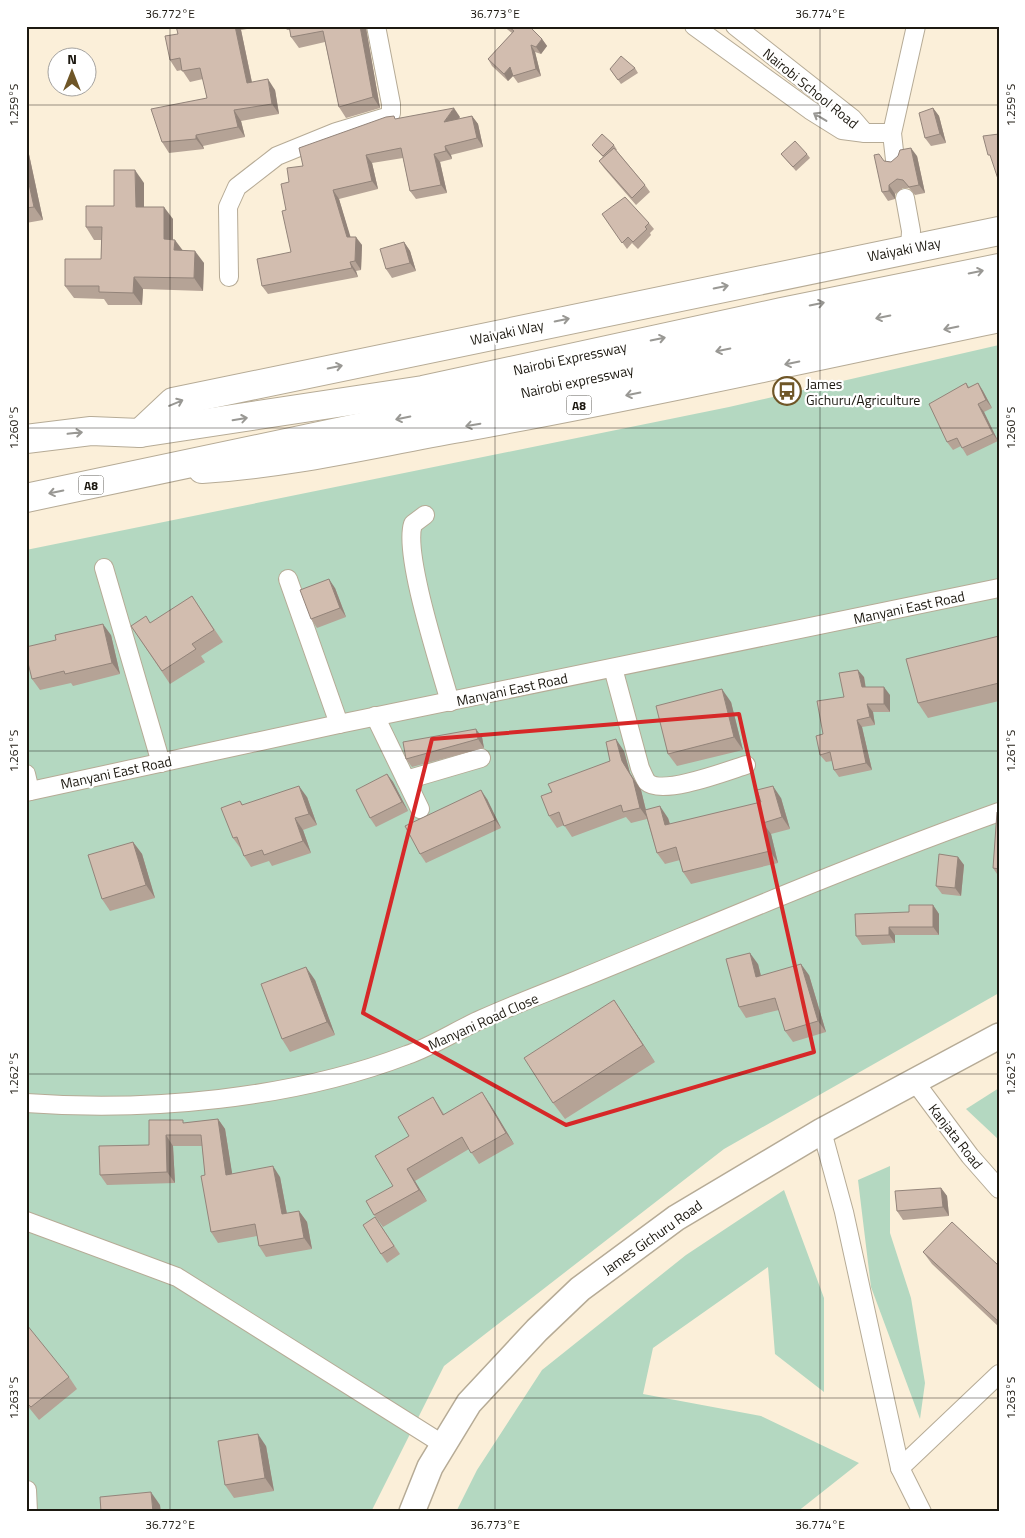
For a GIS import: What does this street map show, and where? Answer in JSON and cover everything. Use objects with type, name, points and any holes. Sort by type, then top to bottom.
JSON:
[{"type":"main road","name":"Waiyaki Way","points":[[140,433],[173,402],[999,231]]},
{"type":"main road","name":"Nairobi Expressway","points":[[140,433],[422,390],[782,312],[999,268]]},
{"type":"main road","name":"Nairobi expressway","points":[[156,472],[450,407],[999,292]]},
{"type":"main road","name":"A8","points":[[26,498],[156,472],[250,466],[669,387],[999,318]]},
{"type":"main road","points":[[26,439],[91,432],[140,433]]},
{"type":"main road","name":"James Gichuru Road","points":[[412,1512],[430,1467],[469,1403],[537,1330],[580,1289],[676,1218],[822,1131],[999,1036]]},
{"type":"street","points":[[229,277],[228,207],[237,187],[276,156],[336,132],[386,117],[391,113],[391,104],[376,26]]},
{"type":"street","points":[[694,26],[818,115],[842,130],[865,133]]},
{"type":"street","name":"Nairobi School Road","points":[[735,26],[852,118],[865,133],[892,133]]},
{"type":"street","points":[[895,160],[892,133],[916,26]]},
{"type":"street","points":[[904,198],[911,232],[910,248]]},
{"type":"street","points":[[425,515],[413,524],[410,543],[418,585],[450,702]]},
{"type":"street","points":[[104,568],[161,763]]},
{"type":"street","points":[[288,579],[339,724]]},
{"type":"street","name":"Manyani East Road","points":[[27,786],[161,763],[375,716],[999,588]]},
{"type":"street","points":[[613,668],[640,768],[647,781],[656,787],[670,787],[746,765]]},
{"type":"street","points":[[375,716],[420,809]]},
{"type":"street","points":[[406,780],[481,758]]},
{"type":"street","name":"Manyani Road Close","points":[[26,1103],[78,1107],[166,1103],[247,1094],[331,1078],[408,1055],[482,1019],[917,841],[999,812]]},
{"type":"street","name":"Kanjata Road","points":[[915,1082],[970,1156],[999,1189]]},
{"type":"street","points":[[822,1131],[844,1212],[900,1468],[922,1512]]},
{"type":"street","points":[[26,1221],[177,1277],[444,1445]]},
{"type":"street","points":[[900,1468],[999,1374]]},
{"type":"street","points":[[27,1490],[28,1512]]},
{"type":"highlighted area","points":[[739,714],[814,1052],[566,1125],[363,1013],[432,739]]},
{"type":"green space","points":[[999,345],[999,993],[724,1149],[444,1366],[371,1512],[26,1512],[26,550],[729,407]]},
{"type":"green space","points":[[999,1088],[999,1140],[966,1109]]},
{"type":"green space","points":[[890,1166],[890,1233],[911,1298],[925,1383],[920,1419],[871,1287],[858,1180]]},
{"type":"green space","points":[[784,1190],[824,1298],[824,1392],[775,1354],[768,1267],[653,1348],[643,1394],[761,1416],[859,1463],[797,1512],[456,1512],[477,1470],[542,1370],[686,1255]]},
{"type":"building","points":[[176,26],[235,26],[247,83],[268,79],[272,104],[234,110],[238,127],[196,135],[196,139],[162,142],[151,109],[207,98],[200,68],[182,71],[180,58],[170,60],[165,36],[178,34]]},
{"type":"building","points":[[289,26],[360,26],[373,97],[339,107],[323,31],[291,37]]},
{"type":"building","points":[[508,26],[529,26],[542,39],[536,47],[531,45],[536,69],[513,76],[510,67],[504,74],[488,59],[514,31]]},
{"type":"building","points":[[621,56],[635,68],[618,80],[610,69]]},
{"type":"building","points":[[454,108],[444,122],[472,116],[477,138],[445,146],[446,151],[434,154],[441,185],[410,191],[401,148],[366,155],[372,181],[333,190],[347,237],[356,237],[355,261],[350,262],[352,268],[262,286],[257,259],[291,252],[282,211],[286,210],[281,184],[289,182],[287,168],[303,166],[299,148],[386,117],[394,116],[395,119]]},
{"type":"building","points":[[933,108],[940,134],[925,138],[919,113]]},
{"type":"building","points":[[602,134],[614,145],[603,156],[592,145]]},
{"type":"building","points":[[999,134],[999,182],[990,155],[988,155],[983,136]]},
{"type":"building","points":[[795,141],[807,154],[793,167],[781,154]]},
{"type":"building","points":[[614,148],[645,185],[632,198],[599,161]]},
{"type":"building","points":[[911,148],[919,185],[909,187],[903,180],[897,179],[889,185],[889,191],[882,192],[874,155],[879,154],[884,161],[891,162],[898,156],[900,150]]},
{"type":"building","points":[[26,170],[34,207],[26,208]]},
{"type":"building","points":[[114,170],[135,170],[136,207],[164,207],[164,239],[175,240],[174,250],[195,251],[194,278],[134,277],[133,293],[99,292],[99,286],[65,286],[65,259],[101,259],[102,227],[86,227],[86,206],[114,206]]},
{"type":"building","points":[[625,197],[649,223],[645,227],[647,229],[633,242],[628,237],[622,243],[602,214]]},
{"type":"building","points":[[404,242],[410,263],[386,269],[380,249]]},
{"type":"building","points":[[966,383],[968,388],[978,383],[986,400],[978,404],[993,434],[962,448],[957,438],[947,442],[929,404]]},
{"type":"building","points":[[329,579],[340,608],[311,619],[300,590]]},
{"type":"building","points":[[192,596],[214,630],[192,644],[196,649],[162,671],[131,626],[146,616],[150,623]]},
{"type":"building","points":[[103,624],[112,663],[65,674],[64,671],[32,679],[26,647],[56,640],[55,635]]},
{"type":"building","points":[[999,636],[999,683],[918,703],[906,659]]},
{"type":"building","points":[[858,670],[862,687],[884,687],[884,704],[867,704],[870,717],[857,720],[866,763],[834,770],[830,752],[820,755],[816,736],[823,734],[817,701],[844,697],[839,673]]},
{"type":"building","points":[[722,689],[734,737],[668,754],[656,706]]},
{"type":"building","points":[[476,729],[478,739],[406,759],[403,742]]},
{"type":"building","points":[[616,739],[622,761],[633,779],[640,808],[623,812],[621,805],[564,826],[559,812],[549,816],[541,796],[552,792],[548,784],[610,761],[606,742]]},
{"type":"building","points":[[387,774],[402,802],[370,818],[356,790]]},
{"type":"building","points":[[299,786],[309,814],[295,818],[303,841],[264,855],[262,850],[244,856],[237,837],[233,838],[221,808],[240,801],[242,805]]},
{"type":"building","points":[[773,786],[782,817],[763,823],[770,851],[683,872],[676,847],[657,853],[645,810],[660,806],[665,825],[761,802],[757,790]]},
{"type":"building","points":[[481,790],[495,820],[420,854],[405,826]]},
{"type":"building","points":[[997,812],[999,812],[999,869],[993,868]]},
{"type":"building","points":[[133,842],[146,885],[102,899],[88,855]]},
{"type":"building","points":[[939,854],[958,857],[955,888],[936,886]]},
{"type":"building","points":[[909,905],[933,905],[933,927],[889,927],[889,935],[856,936],[855,914],[909,912]]},
{"type":"building","points":[[750,953],[756,977],[801,964],[818,1021],[785,1031],[775,998],[739,1007],[726,959]]},
{"type":"building","points":[[306,967],[327,1022],[282,1039],[261,984]]},
{"type":"building","points":[[614,1000],[643,1045],[553,1103],[524,1058]]},
{"type":"building","points":[[482,1092],[506,1133],[471,1153],[462,1137],[407,1169],[419,1190],[374,1215],[366,1201],[393,1186],[375,1156],[409,1136],[398,1117],[433,1097],[443,1115]]},
{"type":"building","points":[[218,1119],[226,1175],[273,1166],[282,1214],[299,1211],[304,1238],[259,1246],[255,1224],[211,1232],[201,1176],[205,1175],[201,1135],[166,1135],[167,1172],[100,1175],[99,1146],[149,1145],[149,1120],[183,1120],[183,1123]]},
{"type":"building","points":[[941,1188],[943,1207],[897,1211],[895,1191]]},
{"type":"building","points":[[375,1217],[394,1246],[381,1254],[363,1225]]},
{"type":"building","points":[[952,1222],[999,1266],[999,1322],[923,1252]]},
{"type":"building","points":[[27,1325],[69,1377],[31,1407],[26,1402]]},
{"type":"building","points":[[258,1434],[265,1478],[225,1485],[218,1441]]},
{"type":"building","points":[[151,1492],[153,1512],[101,1512],[100,1497]]},
{"type":"place","name":"James Gichuru/Agriculture","points":[[787,391]]}]
